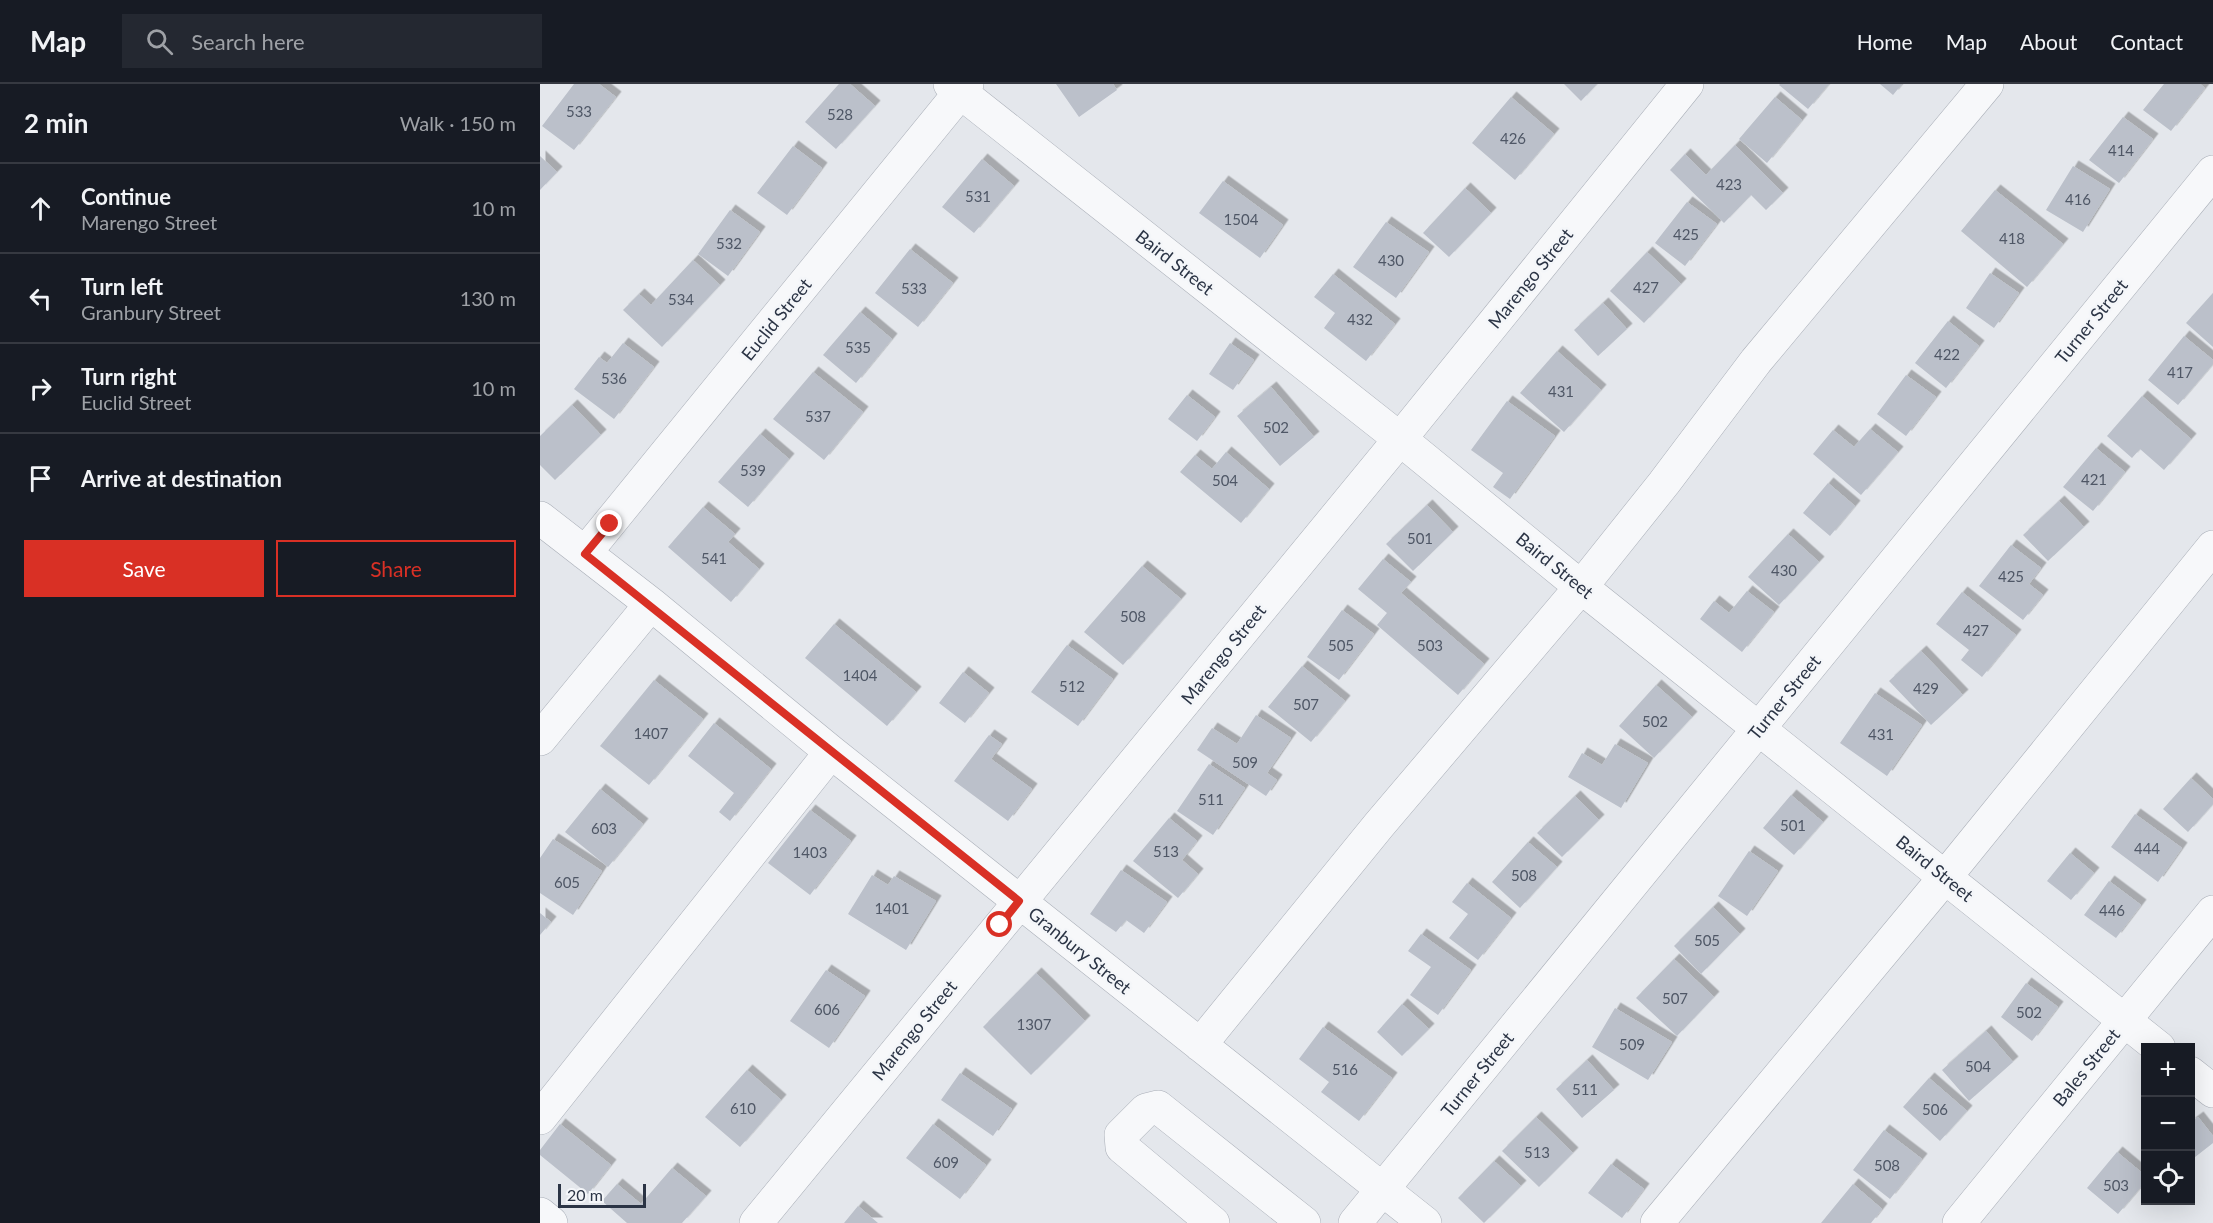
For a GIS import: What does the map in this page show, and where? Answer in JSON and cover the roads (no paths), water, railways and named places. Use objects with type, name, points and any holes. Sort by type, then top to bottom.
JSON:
[{"type":"street","name":"Marengo Street","points":[[756,1223],[1400,439],[1687,84]]},
{"type":"street","points":[[1200,1045],[1387,816],[1581,587],[1756,361],[1987,84]]},
{"type":"street","name":"Baird Street","points":[[959,87],[1400,439],[1581,587],[2154,1043]]},
{"type":"street","name":"Euclid Street","points":[[585,554],[959,87]]},
{"type":"street","name":"Turner Street","points":[[1355,1223],[2213,172]]},
{"type":"street","name":"Granbury Street","points":[[540,518],[651,604],[831,752],[1425,1223]]},
{"type":"street","points":[[1657,1223],[1946,876],[2213,547]]},
{"type":"street","points":[[540,739],[651,604]]},
{"type":"street","points":[[540,1118],[831,752]]},
{"type":"street","name":"Bales Street","points":[[1959,1223],[2213,912]]},
{"type":"street","points":[[2195,1077],[2213,1091]]},
{"type":"street","points":[[1213,1223],[1122,1147],[1121,1135],[1146,1110],[1158,1107],[1304,1223]]},
{"type":"street","points":[[540,1214],[551,1223]]}]
